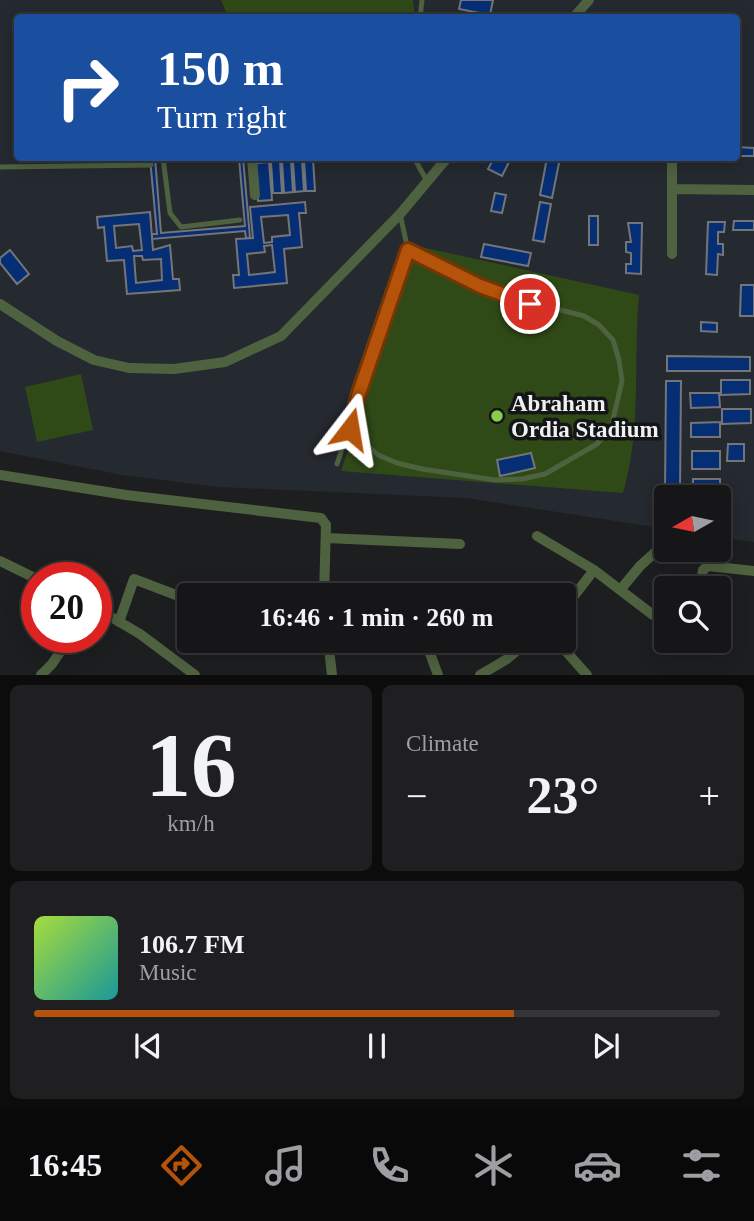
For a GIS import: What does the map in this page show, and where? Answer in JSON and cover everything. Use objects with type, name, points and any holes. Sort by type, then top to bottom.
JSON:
[{"type":"street","points":[[577,14],[589,0]]},
{"type":"street","points":[[252,161],[255,195]]},
{"type":"street","points":[[0,304],[57,341],[94,359],[117,365],[174,369],[225,362],[281,336],[400,214],[444,161]]},
{"type":"street","points":[[672,161],[672,254]]},
{"type":"street","points":[[672,189],[754,190]]},
{"type":"street","points":[[0,475],[126,495],[321,518],[326,526],[324,583]]},
{"type":"street","points":[[537,536],[594,570],[653,615]]},
{"type":"street","points":[[326,538],[460,544]]},
{"type":"street","points":[[621,589],[654,553]]},
{"type":"street","points":[[0,561],[21,571]]},
{"type":"street","points":[[702,576],[703,570],[708,566],[754,571]]},
{"type":"street","points":[[576,593],[594,570]]},
{"type":"street","points":[[119,622],[134,579],[177,595]]},
{"type":"street","points":[[112,618],[195,675]]},
{"type":"street","points":[[41,675],[59,653]]},
{"type":"street","points":[[328,653],[329,674]]},
{"type":"street","points":[[430,653],[438,675]]},
{"type":"street","points":[[480,675],[511,653]]},
{"type":"street","points":[[568,653],[587,675]]},
{"type":"lane","points":[[0,167],[156,165],[160,161]]},
{"type":"lane","points":[[416,161],[426,181]]},
{"type":"lane","points":[[156,165],[170,213],[181,227],[240,220]]},
{"type":"lane","points":[[338,464],[358,396],[408,250],[400,214]]},
{"type":"lane","points":[[350,429],[378,455],[397,463],[422,470],[495,480],[522,479],[545,474],[597,444],[611,428],[622,381],[621,371],[613,340],[599,325],[584,316],[506,296],[408,250]]},
{"type":"shaded area","points":[[0,0],[754,0],[754,542],[732,539],[732,485],[654,485],[654,527],[466,498],[219,487],[122,475],[0,451]]},
{"type":"green space","points":[[221,0],[413,0],[415,14],[227,14]]},
{"type":"green space","name":"Abraham Ordia Stadium","points":[[417,246],[639,295],[633,444],[623,493],[341,471]]},
{"type":"green space","points":[[81,374],[93,430],[37,442],[25,387]]},
{"type":"building","points":[[461,0],[493,0],[490,14],[459,9]]},
{"type":"building","points":[[740,147],[754,148],[754,156],[740,156]]},
{"type":"building","points":[[150,161],[155,161],[161,233],[245,226],[239,161],[243,161],[250,238],[246,238],[245,231],[152,239],[152,234],[157,234]]},
{"type":"building","points":[[280,161],[282,193],[273,193],[271,162]]},
{"type":"building","points":[[282,161],[291,161],[293,192],[284,193]]},
{"type":"building","points":[[293,161],[302,161],[304,191],[295,192]]},
{"type":"building","points":[[304,161],[313,161],[315,191],[306,191]]},
{"type":"building","points":[[492,161],[510,161],[502,176],[488,169]]},
{"type":"building","points":[[546,161],[559,161],[552,198],[540,195]]},
{"type":"building","points":[[269,162],[272,200],[258,201],[256,163]]},
{"type":"building","points":[[495,193],[506,195],[502,213],[491,211]]},
{"type":"building","points":[[305,202],[306,213],[299,213],[302,247],[284,249],[287,283],[234,288],[233,275],[239,275],[236,239],[253,238],[250,207]],"holes":[[[288,215],[290,235],[272,237],[272,242],[264,243],[261,217]],[[272,245],[275,272],[249,275],[247,254],[265,252],[264,246]]]},
{"type":"building","points":[[540,202],[551,204],[544,242],[533,240]]},
{"type":"building","points":[[150,212],[153,250],[170,245],[173,279],[179,279],[180,290],[127,294],[124,260],[107,261],[104,227],[98,228],[97,217]],"holes":[[[139,224],[142,250],[133,251],[132,246],[116,248],[114,226]],[[134,256],[142,256],[143,260],[161,259],[162,280],[136,283]]]},
{"type":"building","points":[[589,216],[598,216],[598,245],[589,245]]},
{"type":"building","points":[[734,221],[754,221],[754,230],[733,230]]},
{"type":"building","points":[[708,222],[725,222],[724,232],[718,232],[718,244],[723,244],[723,255],[718,254],[717,275],[706,274]]},
{"type":"building","points":[[628,223],[642,223],[641,274],[626,273],[626,264],[631,264],[631,253],[626,252],[626,242],[631,242]]},
{"type":"building","points":[[484,244],[531,253],[528,266],[481,257]]},
{"type":"building","points":[[10,250],[29,274],[17,284],[0,263],[0,258]]},
{"type":"building","points":[[741,285],[754,285],[754,316],[740,316]]},
{"type":"building","points":[[701,322],[717,323],[717,332],[701,331]]},
{"type":"building","points":[[667,356],[750,357],[750,371],[667,371]]},
{"type":"building","points":[[721,380],[750,380],[750,394],[721,395]]},
{"type":"building","points":[[666,381],[681,381],[680,485],[665,485]]},
{"type":"building","points":[[690,393],[719,393],[720,407],[691,408]]},
{"type":"building","points":[[722,409],[751,409],[751,423],[722,424]]},
{"type":"building","points":[[720,422],[720,437],[691,437],[691,423]]},
{"type":"building","points":[[728,444],[744,444],[744,461],[727,461]]},
{"type":"building","points":[[692,451],[720,451],[720,469],[692,469]]},
{"type":"building","points":[[531,453],[535,468],[500,476],[497,460]]},
{"type":"building","points":[[693,479],[720,479],[720,485],[693,485]]},
{"type":"place","name":"Abraham Ordia Stadium","points":[[497,416]]},
{"type":"route","points":[[350,429],[358,396],[408,250],[480,286],[530,304]]}]
